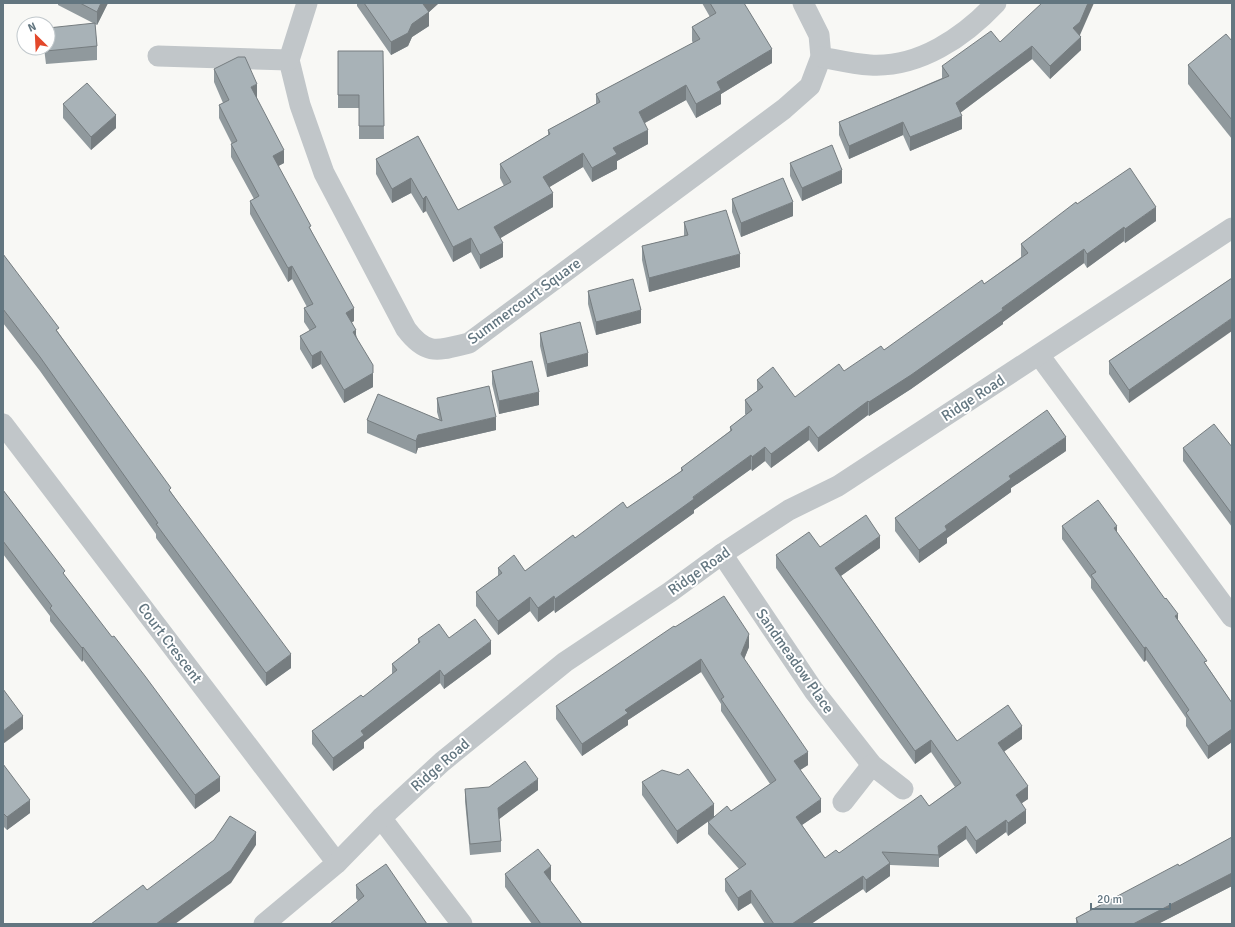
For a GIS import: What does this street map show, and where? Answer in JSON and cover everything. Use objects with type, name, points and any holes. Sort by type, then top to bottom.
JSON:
[{"type":"street","points":[[158,56],[289,60],[307,3]]},
{"type":"street","name":"Summercourt Square","points":[[289,60],[300,105],[324,173],[406,329],[416,342],[436,351],[469,343],[784,109],[810,86],[821,58],[819,35],[803,3]]},
{"type":"street","points":[[821,58],[877,65],[891,64],[929,54],[961,35],[984,16],[996,3]]},
{"type":"street","name":"Ridge Road","points":[[264,924],[337,863],[381,818],[442,762],[565,662],[670,592],[722,554],[789,510],[838,486],[1232,228]]},
{"type":"street","points":[[1039,355],[1232,617]]},
{"type":"street","name":"Court Crescent","points":[[3,424],[337,863]]},
{"type":"street","name":"Sandmeadow Place","points":[[722,554],[814,691],[872,765],[903,789]]},
{"type":"street","points":[[843,802],[872,765]]},
{"type":"street","points":[[381,818],[462,924]]},
{"type":"building","points":[[80,3],[101,3],[97,12]]},
{"type":"building","points":[[364,3],[424,3],[423,4],[429,12],[412,24],[408,33],[391,42]]},
{"type":"building","points":[[710,3],[744,3],[772,49],[717,82],[721,90],[696,104],[686,85],[639,112],[648,130],[613,148],[617,154],[592,168],[583,153],[543,177],[553,193],[494,227],[503,243],[480,255],[471,238],[453,247],[426,196],[423,199],[411,178],[392,189],[376,159],[418,136],[458,210],[511,182],[500,164],[550,134],[548,130],[600,102],[596,94],[700,39],[692,27],[716,13]]},
{"type":"building","points":[[1042,3],[1088,3],[1080,22],[1073,28],[1081,37],[1050,66],[1032,46],[956,103],[962,116],[910,137],[903,122],[849,146],[839,122],[949,76],[942,66],[991,31],[1000,42]]},
{"type":"building","points":[[95,23],[97,46],[56,50],[56,27]]},
{"type":"building","points":[[1226,34],[1232,41],[1232,120],[1188,65]]},
{"type":"building","points":[[338,51],[383,51],[384,126],[359,126],[359,95],[338,95]]},
{"type":"building","points":[[238,57],[245,57],[257,84],[251,87],[284,150],[273,156],[311,226],[309,227],[354,308],[346,313],[356,330],[353,332],[373,365],[373,373],[344,390],[321,351],[312,356],[300,336],[316,327],[304,308],[313,304],[292,266],[288,268],[250,201],[259,196],[231,144],[237,141],[219,105],[229,100],[214,69]]},
{"type":"building","points":[[87,83],[116,115],[91,137],[63,104]]},
{"type":"building","points":[[832,145],[842,170],[802,188],[790,163]]},
{"type":"building","points":[[1130,168],[1156,207],[1125,229],[1124,227],[1087,254],[1084,249],[1002,308],[1003,310],[911,375],[869,402],[868,401],[818,438],[809,426],[771,454],[765,447],[752,457],[751,455],[693,497],[694,499],[555,599],[554,596],[538,608],[530,597],[498,621],[476,592],[502,573],[498,568],[514,555],[525,571],[573,535],[575,538],[623,502],[627,508],[683,470],[681,468],[732,430],[730,427],[752,410],[745,400],[763,387],[757,380],[773,367],[795,397],[839,364],[844,371],[881,346],[884,350],[982,280],[984,284],[1028,253],[1021,244],[1076,202],[1077,204]]},
{"type":"building","points":[[783,178],[793,202],[741,223],[732,199]]},
{"type":"building","points":[[726,210],[740,254],[649,278],[642,246],[688,235],[684,222]]},
{"type":"building","points":[[3,254],[59,328],[56,330],[171,488],[169,490],[291,654],[266,673],[156,524],[158,523],[40,357],[3,309]]},
{"type":"building","points":[[1232,278],[1232,318],[1129,390],[1109,361]]},
{"type":"building","points":[[633,279],[641,310],[596,322],[588,291]]},
{"type":"building","points":[[580,322],[588,353],[547,364],[540,333]]},
{"type":"building","points":[[532,361],[539,392],[499,401],[492,371]]},
{"type":"building","points":[[489,386],[496,417],[418,435],[416,441],[367,420],[378,394],[442,421],[437,398]]},
{"type":"building","points":[[1047,410],[1066,437],[1009,476],[1011,479],[945,526],[947,530],[919,550],[895,518]]},
{"type":"building","points":[[1214,424],[1232,447],[1232,514],[1183,448]]},
{"type":"building","points":[[3,490],[65,571],[63,573],[112,637],[114,636],[145,676],[220,777],[195,795],[83,647],[82,648],[50,608],[52,606],[3,541]]},
{"type":"building","points":[[1098,500],[1117,526],[1114,528],[1165,599],[1166,598],[1178,614],[1175,616],[1207,661],[1204,662],[1232,703],[1232,729],[1208,746],[1186,713],[1189,710],[1146,647],[1144,648],[1091,575],[1096,572],[1062,526]]},
{"type":"building","points":[[866,515],[880,536],[835,568],[957,741],[1008,705],[1022,726],[998,743],[1028,786],[1016,795],[1026,810],[1008,823],[1006,820],[976,841],[966,826],[938,846],[939,855],[882,852],[890,863],[866,880],[863,876],[792,924],[774,924],[751,890],[738,898],[725,879],[746,864],[708,822],[727,806],[731,811],[776,780],[721,699],[724,697],[701,659],[625,710],[628,713],[582,744],[556,706],[674,626],[675,627],[724,596],[749,634],[741,654],[808,752],[794,761],[821,799],[796,817],[825,858],[836,850],[839,853],[921,795],[929,806],[961,783],[931,740],[915,751],[776,555],[809,532],[820,547]]},
{"type":"building","points":[[475,619],[491,641],[444,676],[440,670],[361,731],[364,735],[333,758],[312,731],[361,695],[363,697],[397,670],[392,664],[420,642],[418,639],[439,624],[449,638]]},
{"type":"building","points":[[3,689],[23,716],[3,731]]},
{"type":"building","points":[[525,761],[538,779],[498,808],[501,841],[470,844],[465,789],[489,787]]},
{"type":"building","points":[[3,764],[30,800],[7,817],[3,813]]},
{"type":"building","points":[[688,769],[714,804],[677,831],[642,782],[662,770],[679,775]]},
{"type":"building","points":[[230,816],[256,832],[231,870],[156,924],[91,924],[143,885],[147,890],[214,840]]},
{"type":"building","points":[[1232,837],[1232,873],[1133,924],[1076,924],[1078,923],[1076,918],[1178,864],[1179,866]]},
{"type":"building","points":[[538,849],[551,866],[544,872],[582,924],[541,924],[505,874]]},
{"type":"building","points":[[386,864],[427,924],[330,924],[364,896],[356,885]]}]
